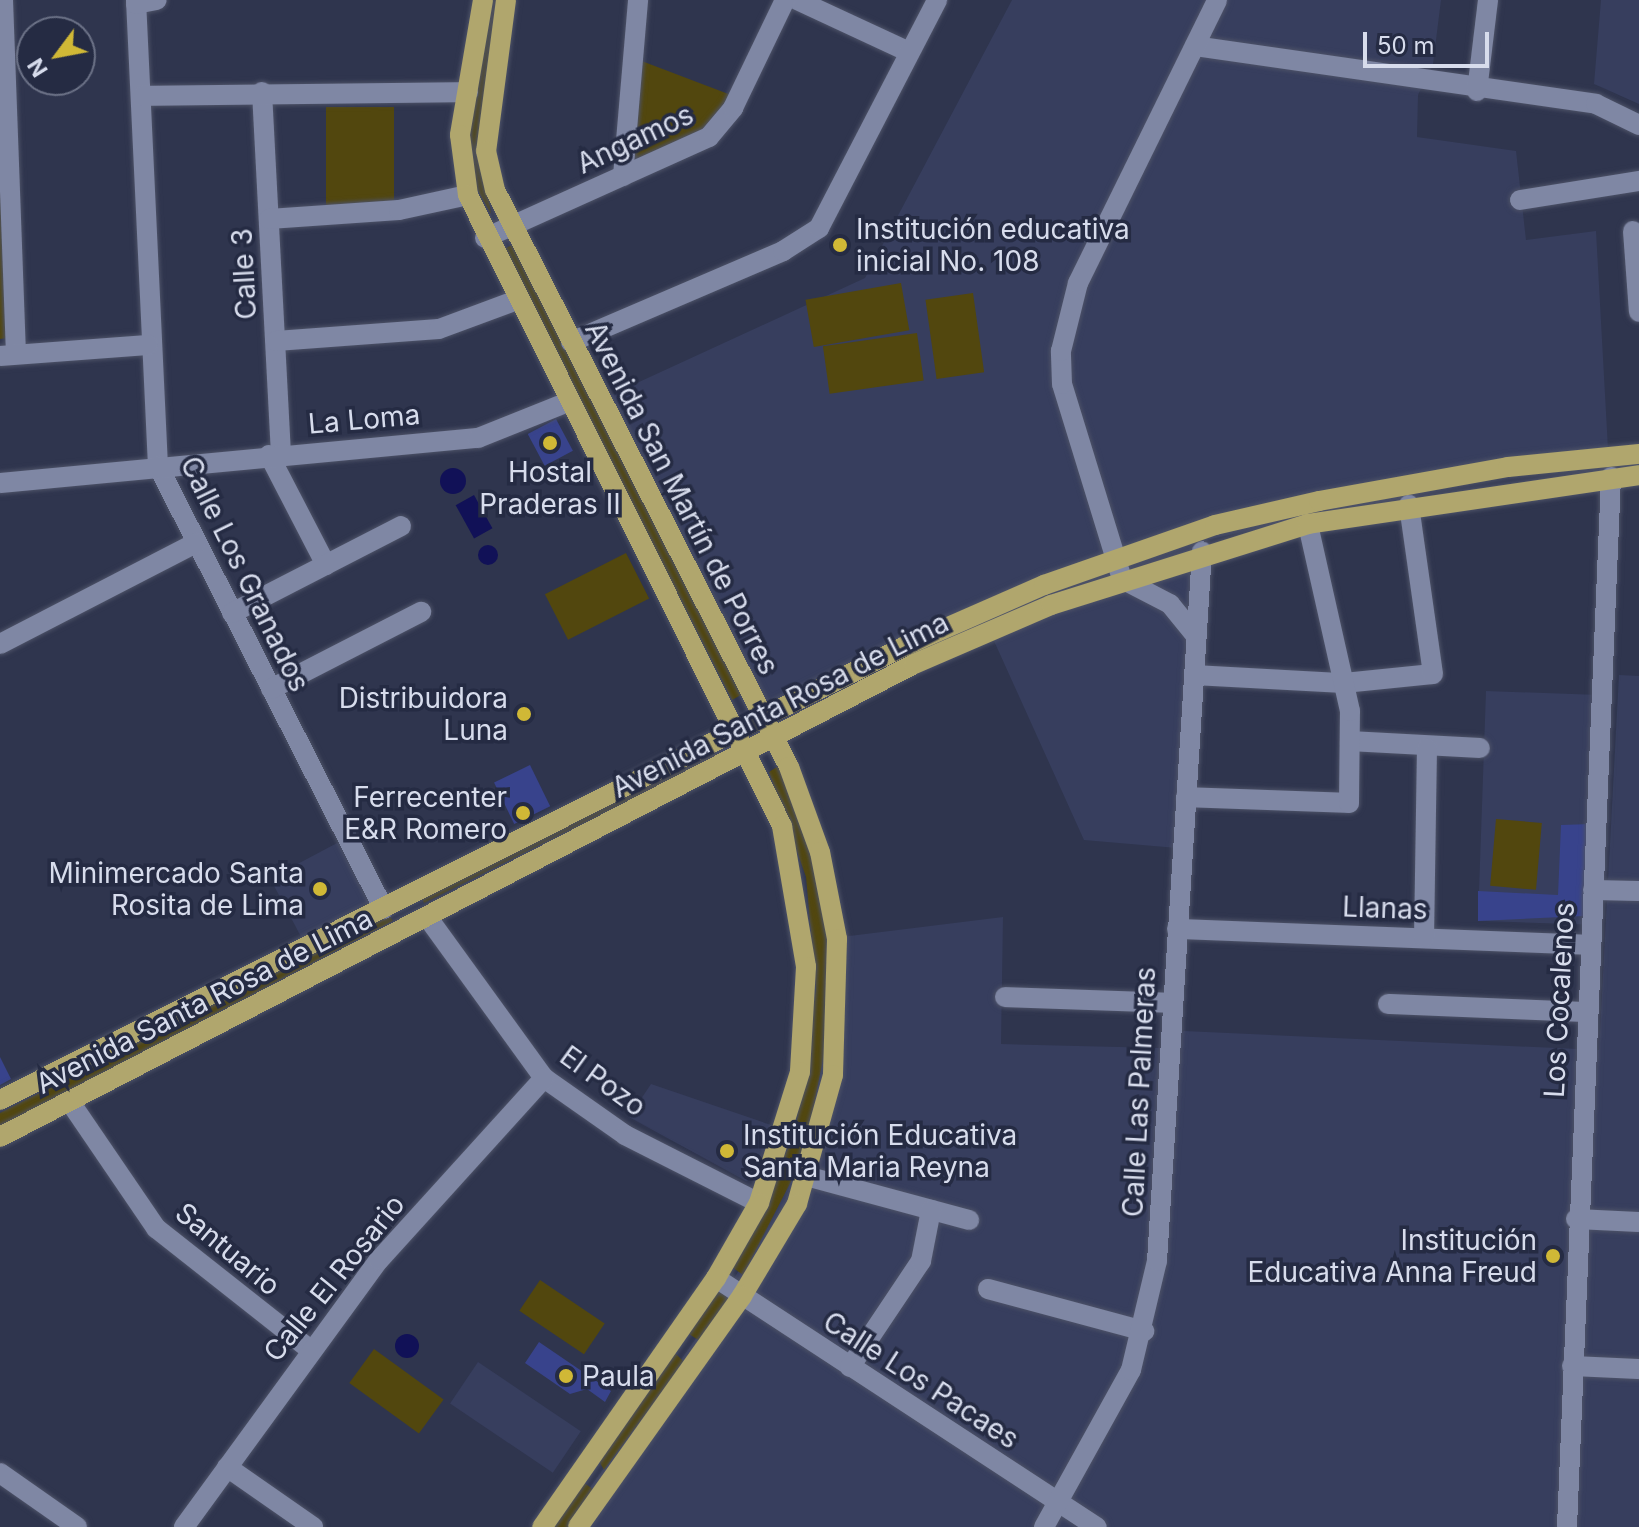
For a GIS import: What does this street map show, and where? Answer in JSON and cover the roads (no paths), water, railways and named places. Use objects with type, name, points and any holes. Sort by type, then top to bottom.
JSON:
[{"type":"main road","name":"Avenida San Martín de Porres","points":[[483,0],[459,154],[468,195],[485,238],[747,753],[794,870],[806,982],[800,1072],[759,1203],[716,1278],[542,1527]]},
{"type":"main road","name":"Avenida San Martín de Porres","points":[[506,0],[486,151],[511,226],[769,728],[820,852],[839,982],[833,1075],[806,1176],[742,1296],[578,1527]]},
{"type":"main road","name":"Avenida Santa Rosa de Lima","points":[[0,1137],[747,753],[769,728],[905,646],[1118,570],[1215,525],[1349,495],[1639,454]]},
{"type":"main road","name":"Avenida Santa Rosa de Lima","points":[[1118,570],[1308,524],[1409,505],[1639,475]]},
{"type":"main road","name":"Avenida Santa Rosa de Lima","points":[[0,1100],[738,733],[769,728]]},
{"type":"main road","points":[[806,982],[839,982]]},
{"type":"main road","points":[[800,1072],[833,1075]]},
{"type":"main road","points":[[672,1341],[698,1358]]},
{"type":"main road","points":[[582,1470],[606,1488]]},
{"type":"street","points":[[3,0],[8,355],[148,345]]},
{"type":"street","points":[[136,2],[157,0]]},
{"type":"street","points":[[623,176],[638,0]]},
{"type":"street","name":"Angamos","points":[[485,238],[722,127],[785,0]]},
{"type":"street","points":[[797,0],[907,51]]},
{"type":"street","points":[[571,342],[809,238],[833,209],[907,51],[937,0]]},
{"type":"street","points":[[1196,636],[1163,598],[1118,570],[1062,384],[1064,328],[1078,283],[1217,0]]},
{"type":"street","points":[[1477,91],[1488,0]]},
{"type":"street","name":"Calle Los Granados","points":[[136,2],[142,96],[148,345],[158,466],[384,909]]},
{"type":"street","points":[[1195,46],[1477,91],[1596,104],[1639,125]]},
{"type":"street","points":[[142,96],[262,92],[468,92]]},
{"type":"street","name":"Calle 3","points":[[262,92],[276,341],[275,454]]},
{"type":"street","points":[[1520,200],[1639,181]]},
{"type":"street","points":[[269,219],[399,210],[468,195]]},
{"type":"street","points":[[1633,231],[1639,312]]},
{"type":"street","points":[[276,341],[439,329],[517,300]]},
{"type":"street","name":"La Loma","points":[[0,483],[275,454],[478,438],[568,402]]},
{"type":"street","points":[[275,454],[326,565]]},
{"type":"street","name":"Los Cocalenos","points":[[1567,1527],[1576,1219],[1611,477]]},
{"type":"street","points":[[1194,675],[1344,683],[1433,674],[1409,505]]},
{"type":"street","points":[[1186,797],[1349,803],[1350,741],[1344,683],[1308,524]]},
{"type":"street","points":[[232,613],[401,526]]},
{"type":"street","points":[[0,644],[196,543]]},
{"type":"street","name":"Calle Las Palmeras","points":[[1044,1527],[1114,1406],[1144,1331],[1162,1200],[1202,551]]},
{"type":"street","points":[[271,689],[421,612]]},
{"type":"street","points":[[1350,741],[1427,748],[1480,748]]},
{"type":"street","points":[[1424,938],[1427,748]]},
{"type":"street","points":[[1593,890],[1639,891]]},
{"type":"street","name":"El Pozo","points":[[428,918],[544,1078],[625,1135],[759,1203]]},
{"type":"street","name":"Llanas","points":[[1177,929],[1590,945]]},
{"type":"street","points":[[1005,997],[1173,1003]]},
{"type":"street","points":[[1388,1004],[1587,1012]]},
{"type":"street","name":"Calle El Rosario","points":[[184,1527],[308,1348],[544,1078]]},
{"type":"street","name":"Santuario","points":[[70,1102],[156,1228],[308,1348]]},
{"type":"street","points":[[806,1176],[969,1220]]},
{"type":"street","points":[[850,1367],[921,1261],[931,1210]]},
{"type":"street","points":[[1576,1219],[1639,1222]]},
{"type":"street","name":"Calle Los Pacaes","points":[[716,1278],[1097,1527]]},
{"type":"street","points":[[988,1289],[1144,1331]]},
{"type":"street","points":[[1572,1366],[1639,1369]]},
{"type":"street","points":[[227,1467],[313,1527]]},
{"type":"street","points":[[0,1473],[77,1527]]},
{"type":"place","name":"Institución educativa inicial No. 108","points":[[840,245]]},
{"type":"place","name":"Hostal Praderas II","points":[[550,443]]},
{"type":"place","name":"Distribuidora Luna","points":[[524,714]]},
{"type":"place","name":"Ferrecenter E&R Romero","points":[[523,813]]},
{"type":"place","name":"Minimercado Santa Rosita de Lima","points":[[320,889]]},
{"type":"place","name":"Institución Educativa Santa Maria Reyna","points":[[727,1151]]},
{"type":"place","name":"Institución Educativa Anna Freud","points":[[1553,1256]]},
{"type":"place","name":"Paula","points":[[566,1376]]}]
